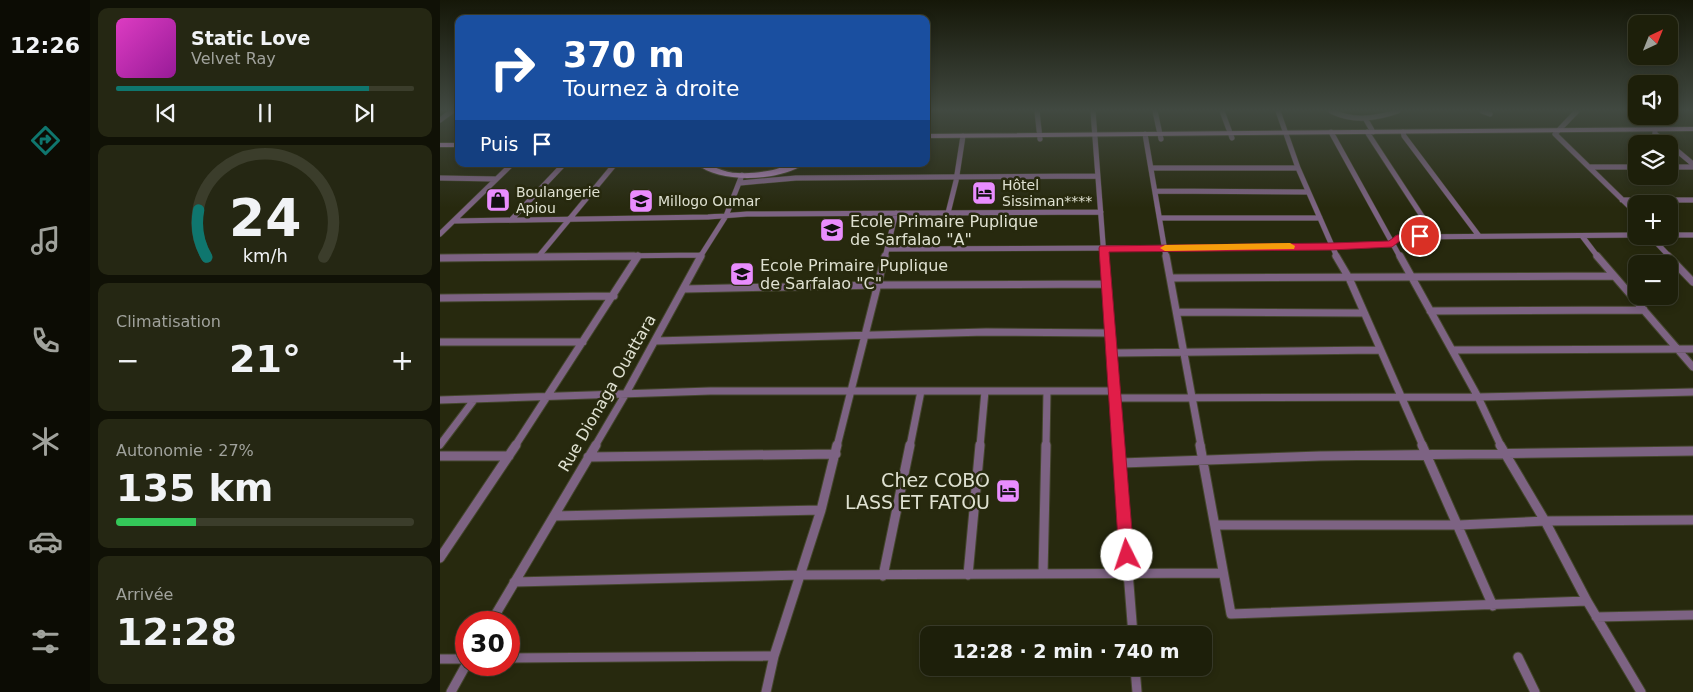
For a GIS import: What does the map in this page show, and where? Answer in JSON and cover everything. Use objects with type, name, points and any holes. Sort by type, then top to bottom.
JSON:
[{"type":"main road","points":[[440,145],[455,145]]},
{"type":"main road","points":[[707,167],[741,179],[789,167]]},
{"type":"street","points":[[948,212],[957,176],[962,143]]},
{"type":"street","points":[[1095,143],[1132,626]]},
{"type":"street","points":[[1147,143],[1231,614],[1493,606],[1587,601]]},
{"type":"street","points":[[1290,143],[1298,168],[1331,246],[1349,278],[1493,606]]},
{"type":"street","points":[[1337,143],[1478,397],[1505,455],[1545,521],[1587,601],[1641,692]]},
{"type":"street","points":[[1376,143],[1435,236]]},
{"type":"street","points":[[1410,143],[1479,236]]},
{"type":"street","points":[[1568,143],[1628,206]]},
{"type":"street","points":[[1678,152],[1693,165]]},
{"type":"street","points":[[1678,166],[1693,165]]},
{"type":"street","points":[[1589,166],[1628,167]]},
{"type":"street","points":[[440,234],[509,167]]},
{"type":"street","points":[[512,220],[561,167]]},
{"type":"street","points":[[538,257],[612,167]]},
{"type":"street","points":[[1151,168],[1298,168]]},
{"type":"street","points":[[741,179],[1098,176]]},
{"type":"street","points":[[441,178],[496,179]]},
{"type":"street","name":"Rue Dionaga Ouattara","points":[[497,611],[626,394],[684,289],[701,254],[726,216],[741,179]]},
{"type":"street","points":[[1155,191],[1308,192]]},
{"type":"street","points":[[1622,200],[1693,200]]},
{"type":"street","points":[[454,221],[948,212],[1101,212]]},
{"type":"street","points":[[766,692],[774,656],[822,510],[896,213]]},
{"type":"street","points":[[1160,218],[1320,218]]},
{"type":"street","points":[[1678,235],[1693,235]]},
{"type":"street","points":[[888,248],[1331,246],[1392,244],[1397,238],[1435,236],[1628,236]]},
{"type":"street","points":[[1582,236],[1613,276],[1693,366]]},
{"type":"street","points":[[1658,245],[1693,282]]},
{"type":"street","points":[[440,258],[701,254]]},
{"type":"street","points":[[440,558],[614,296],[638,256]]},
{"type":"street","points":[[1170,278],[1613,276]]},
{"type":"street","points":[[684,289],[879,285],[1106,284]]},
{"type":"street","points":[[440,298],[614,296]]},
{"type":"street","points":[[1430,311],[1644,310]]},
{"type":"street","points":[[1177,312],[1363,313]]},
{"type":"street","points":[[654,341],[986,332],[1110,334]]},
{"type":"street","points":[[440,342],[583,342]]},
{"type":"street","points":[[1452,350],[1693,349]]},
{"type":"street","points":[[1112,354],[1380,350]]},
{"type":"street","points":[[440,400],[546,398],[710,391],[1047,391],[1192,398],[1478,397],[1693,392]]},
{"type":"street","points":[[883,576],[921,391]]},
{"type":"street","points":[[968,575],[985,391]]},
{"type":"street","points":[[1043,574],[1047,391]]},
{"type":"street","points":[[440,445],[474,400]]},
{"type":"street","points":[[1120,463],[1202,459],[1693,451]]},
{"type":"street","points":[[588,457],[836,454]]},
{"type":"street","points":[[440,456],[509,456]]},
{"type":"street","points":[[554,516],[822,510]]},
{"type":"street","points":[[1215,524],[1459,525],[1545,521],[1693,520]]},
{"type":"street","points":[[514,582],[801,575],[1223,573]]},
{"type":"street","points":[[1596,617],[1693,615]]},
{"type":"street","points":[[520,658],[774,656]]},
{"type":"street","points":[[1518,657],[1536,692]]},
{"type":"street","points":[[440,659],[455,659]]},
{"type":"street","points":[[451,692],[460,676]]},
{"type":"street","points":[[1136,676],[1137,692]]},
{"type":"slow traffic","points":[[1165,248],[1290,246]]},
{"type":"place","name":"Hôtel Sissiman****","points":[[984,193]]},
{"type":"place","name":"Boulangerie Apiou","points":[[498,200]]},
{"type":"place","name":"Millogo Oumar","points":[[641,201]]},
{"type":"place","name":"Ecole Primaire Puplique de Sarfalao \"A\"","points":[[832,230]]},
{"type":"place","name":"Ecole Primaire Puplique de Sarfalao \"C\"","points":[[742,274]]},
{"type":"place","name":"Chez COBO LASS ET FATOU","points":[[1008,491]]},
{"type":"route","points":[[1127,555],[1104,248],[1392,244],[1397,238],[1420,236]]}]
